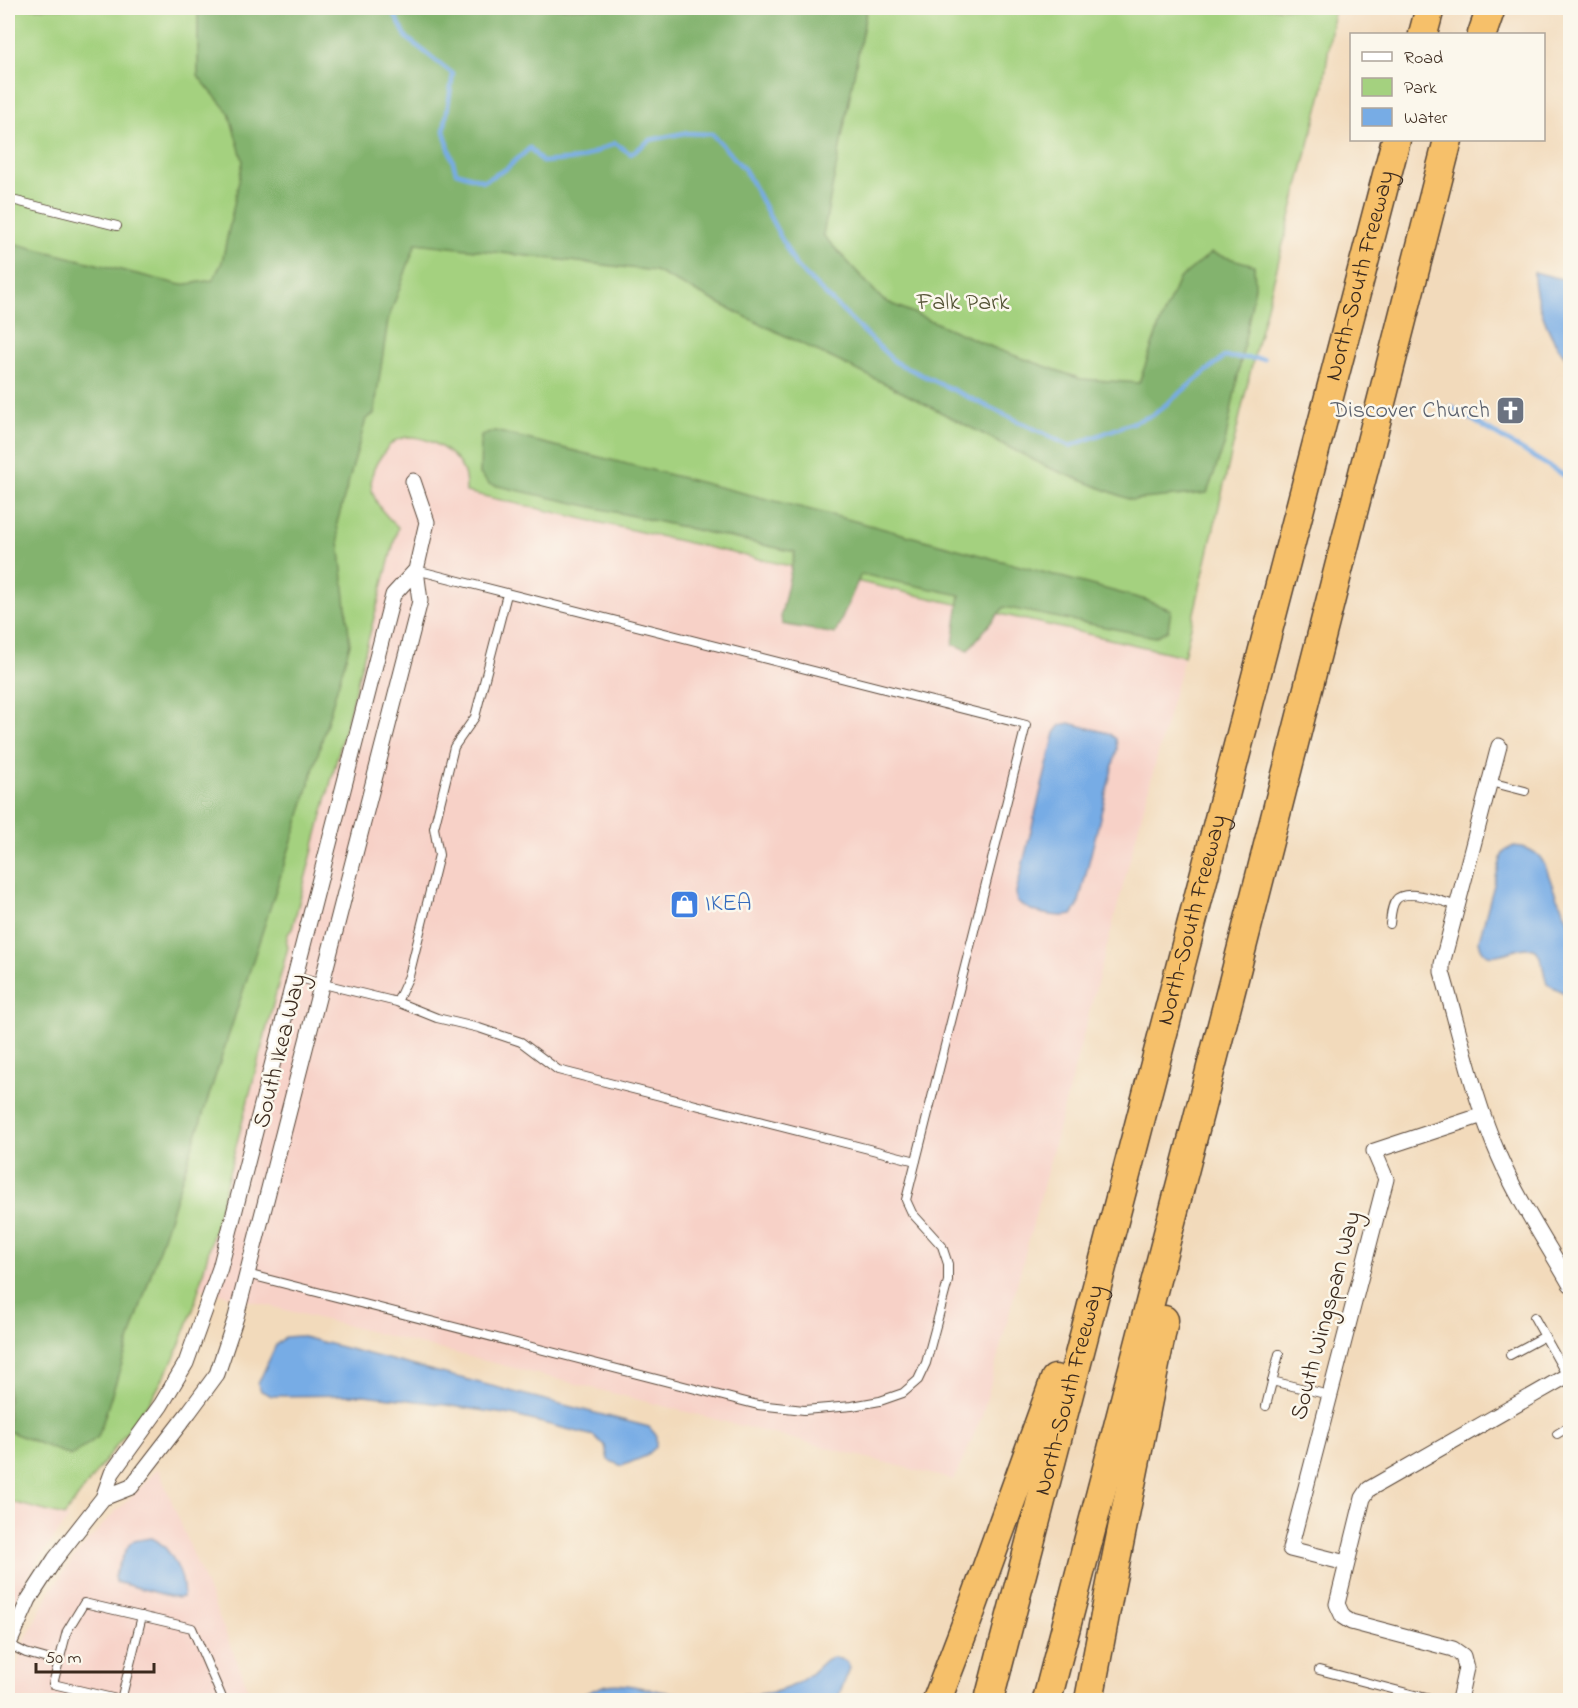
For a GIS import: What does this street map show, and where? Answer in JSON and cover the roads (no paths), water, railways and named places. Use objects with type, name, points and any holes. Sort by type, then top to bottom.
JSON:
[{"type":"highway","points":[[1413,33],[1418,8]]},
{"type":"highway","points":[[1424,33],[1430,8]]},
{"type":"highway","points":[[1475,33],[1482,8]]},
{"type":"highway","points":[[1482,33],[1491,8]]},
{"type":"highway","name":"North-South Freeway","points":[[989,1701],[1395,141]]},
{"type":"highway","name":"North-South Freeway","points":[[1047,1701],[1448,141]]},
{"type":"highway","points":[[1089,1701],[1229,998]]},
{"type":"highway","points":[[937,1701],[1117,1208]]},
{"type":"street","name":"South Ikea Way","points":[[103,1498],[131,1487],[217,1374],[236,1317],[420,601],[416,570],[428,522],[413,481]]},
{"type":"street","name":"South Ikea Way","points":[[8,1645],[29,1599],[55,1559],[103,1498],[112,1473],[161,1405],[186,1363],[220,1268],[393,595],[416,570]]},
{"type":"street","points":[[1499,746],[1442,964],[1442,972],[1483,1115],[1498,1156],[1570,1284]]},
{"type":"street","name":"South Wingspan Way","points":[[1346,1563],[1290,1549],[1386,1179],[1374,1151],[1483,1115]]},
{"type":"street","points":[[1459,1701],[1466,1668],[1464,1656],[1454,1649],[1352,1622],[1343,1617],[1337,1604],[1363,1498],[1369,1489],[1569,1377]]},
{"type":"lane","points":[[8,199],[117,226]]},
{"type":"lane","points":[[247,1274],[758,1405],[804,1410],[880,1401],[903,1393],[918,1380],[926,1364],[948,1281],[948,1264],[942,1246],[912,1213],[906,1200],[1026,724],[416,570]]},
{"type":"lane","points":[[397,1002],[409,976],[439,855],[434,828],[454,747],[475,717],[507,594]]},
{"type":"lane","points":[[1490,782],[1525,791]]},
{"type":"lane","points":[[1390,924],[1391,911],[1396,899],[1404,895],[1412,894],[1457,906]]},
{"type":"lane","points":[[295,977],[397,1002],[437,1018],[480,1028],[521,1042],[558,1070],[916,1161]]},
{"type":"lane","points":[[1534,1317],[1569,1377]]},
{"type":"lane","points":[[1510,1355],[1545,1336]]},
{"type":"lane","points":[[1266,1406],[1279,1354]]},
{"type":"lane","points":[[1272,1381],[1329,1395]]},
{"type":"lane","points":[[1557,1434],[1570,1426]]},
{"type":"lane","points":[[142,1616],[121,1700],[53,1684],[67,1631],[84,1603],[142,1616],[192,1628],[224,1701]]},
{"type":"lane","points":[[8,1645],[58,1662]]},
{"type":"lane","points":[[1319,1670],[1434,1701]]},
{"type":"water","points":[[1534,272],[1570,281],[1570,361],[1556,344],[1544,320],[1534,282]]},
{"type":"water","points":[[1069,723],[1108,733],[1116,739],[1117,749],[1078,906],[1072,915],[1058,916],[1036,912],[1023,906],[1017,902],[1016,892],[1055,733],[1060,726]]},
{"type":"water","points":[[1514,846],[1525,848],[1539,856],[1567,917],[1571,947],[1570,996],[1547,984],[1540,956],[1532,949],[1523,948],[1496,955],[1488,955],[1482,950],[1479,940],[1502,855]]},
{"type":"water","points":[[299,1336],[649,1427],[656,1435],[656,1447],[646,1456],[622,1466],[608,1460],[605,1446],[594,1436],[511,1415],[364,1395],[272,1396],[261,1391],[258,1384],[276,1345],[285,1337]]},
{"type":"water","points":[[152,1538],[171,1555],[182,1580],[183,1597],[177,1598],[116,1582],[114,1577],[130,1544],[137,1540]]},
{"type":"water","points":[[834,1657],[846,1661],[850,1668],[837,1700],[574,1700],[598,1688],[614,1684],[704,1696],[768,1693],[794,1685],[826,1660]]},
{"type":"waterway","points":[[393,8],[407,38],[453,74],[444,131],[456,172],[484,181],[506,169],[530,148],[542,162],[580,159],[615,143],[631,154],[650,140],[684,133],[712,134],[745,170],[796,266],[895,362],[1070,446],[1153,415],[1224,357],[1264,359]]},
{"type":"waterway","points":[[1451,407],[1570,479]]},
{"type":"place","name":"Discover Church","points":[[1511,411]]},
{"type":"place","name":"IKEA","points":[[684,904]]},
{"type":"park label","name":"Falk Park","points":[[963,303]]}]
